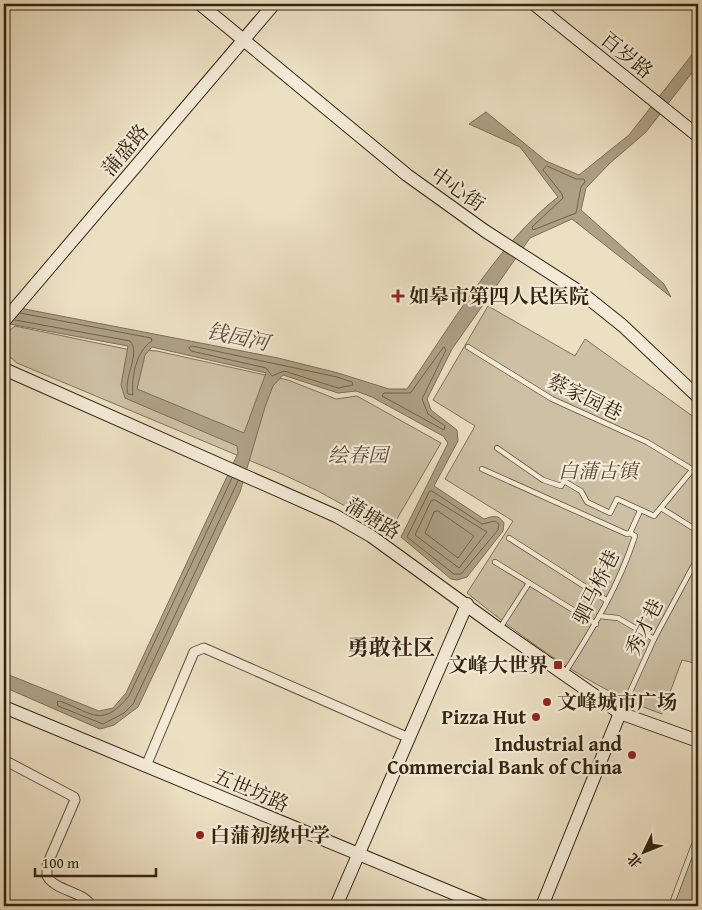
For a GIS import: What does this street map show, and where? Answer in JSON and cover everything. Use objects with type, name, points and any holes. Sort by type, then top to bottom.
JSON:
[{"type":"street","name":"中心街","points":[[200,4],[407,175],[590,299],[623,326],[698,397]]},
{"type":"street","name":"蒲盛路","points":[[241,37],[264,4]]},
{"type":"street","name":"蒲盛路","points":[[4,311],[26,289],[241,37],[274,4]]},
{"type":"street","name":"百岁路","points":[[534,4],[698,136]]},
{"type":"street","name":"蒲盛路","points":[[4,321],[26,289]]},
{"type":"street","name":"蒲塘路","points":[[4,369],[336,516],[371,536],[499,629],[620,713],[698,740]]},
{"type":"street","points":[[336,906],[410,738],[466,604]]},
{"type":"street","points":[[146,766],[194,652],[204,648],[410,738]]},
{"type":"street","name":"五世坊路","points":[[4,708],[484,906]]},
{"type":"street","points":[[542,906],[620,713]]},
{"type":"street","points":[[4,760],[74,796],[75,800],[47,865],[47,876],[54,884],[85,899],[91,906]]},
{"type":"lane","name":"蔡家园巷","points":[[468,346],[552,399],[647,442],[693,470]]},
{"type":"lane","points":[[497,448],[543,480],[561,486],[564,481],[581,492],[587,502],[610,513],[618,499],[654,516],[698,463]]},
{"type":"lane","points":[[482,469],[627,534],[630,533]]},
{"type":"lane","points":[[661,508],[698,531]]},
{"type":"lane","name":"驷马桥巷","points":[[563,674],[596,624],[606,600],[625,568],[635,536],[630,533],[640,510]]},
{"type":"lane","points":[[509,538],[606,600]]},
{"type":"lane","name":"秀才巷","points":[[620,713],[654,639],[698,558]]},
{"type":"lane","points":[[494,562],[596,624]]},
{"type":"lane","points":[[499,629],[529,583]]},
{"type":"lane","points":[[599,616],[618,618],[654,639]]},
{"type":"lane","points":[[671,906],[698,834]]},
{"type":"path","points":[[183,10],[189,4]]},
{"type":"green space","name":"白蒲古镇","points":[[488,306],[575,356],[585,339],[698,420],[698,664],[682,660],[662,714],[635,704],[584,677],[512,628],[467,593],[513,521],[445,479],[475,426],[433,400]]},
{"type":"green space","name":"绘春园","points":[[15,326],[126,349],[157,351],[288,380],[336,399],[357,396],[441,443],[390,531],[318,491],[282,474],[17,363],[4,352],[4,335]]},
{"type":"green space","points":[[698,840],[698,906],[673,906]]},
{"type":"water","points":[[698,47],[698,65],[646,132],[609,164],[586,188],[581,210],[664,284],[671,297],[572,219],[530,238],[452,349],[427,399],[431,410],[457,430],[458,441],[434,486],[484,519],[495,516],[504,523],[503,531],[467,577],[457,580],[451,579],[401,537],[448,443],[443,436],[372,397],[356,391],[338,393],[283,375],[273,386],[265,407],[240,492],[138,707],[114,725],[100,729],[4,687],[4,673],[99,711],[113,708],[126,693],[238,453],[237,446],[125,398],[121,385],[128,346],[4,323],[4,305],[278,358],[338,373],[389,389],[407,389],[495,262],[536,216],[558,197],[520,147],[469,124],[486,112],[546,161],[579,175],[629,135]],"holes":[[[152,347],[266,373],[244,433],[137,389],[145,355]]]},
{"type":"place","name":"如皋市第四人民医院","points":[[398,296]]},
{"type":"place","name":"文峰大世界","points":[[558,665]]},
{"type":"place","name":"文峰城市广场","points":[[547,702]]},
{"type":"place","name":"Pizza Hut","points":[[536,717]]},
{"type":"place","name":"Industrial and Commercial Bank of China","points":[[632,755]]},
{"type":"place","name":"白蒲初级中学","points":[[200,835]]},
{"type":"district","name":"勇敢社区","points":[[391,647]]},
{"type":"water label","name":"钱园河","points":[[238,337]]}]
